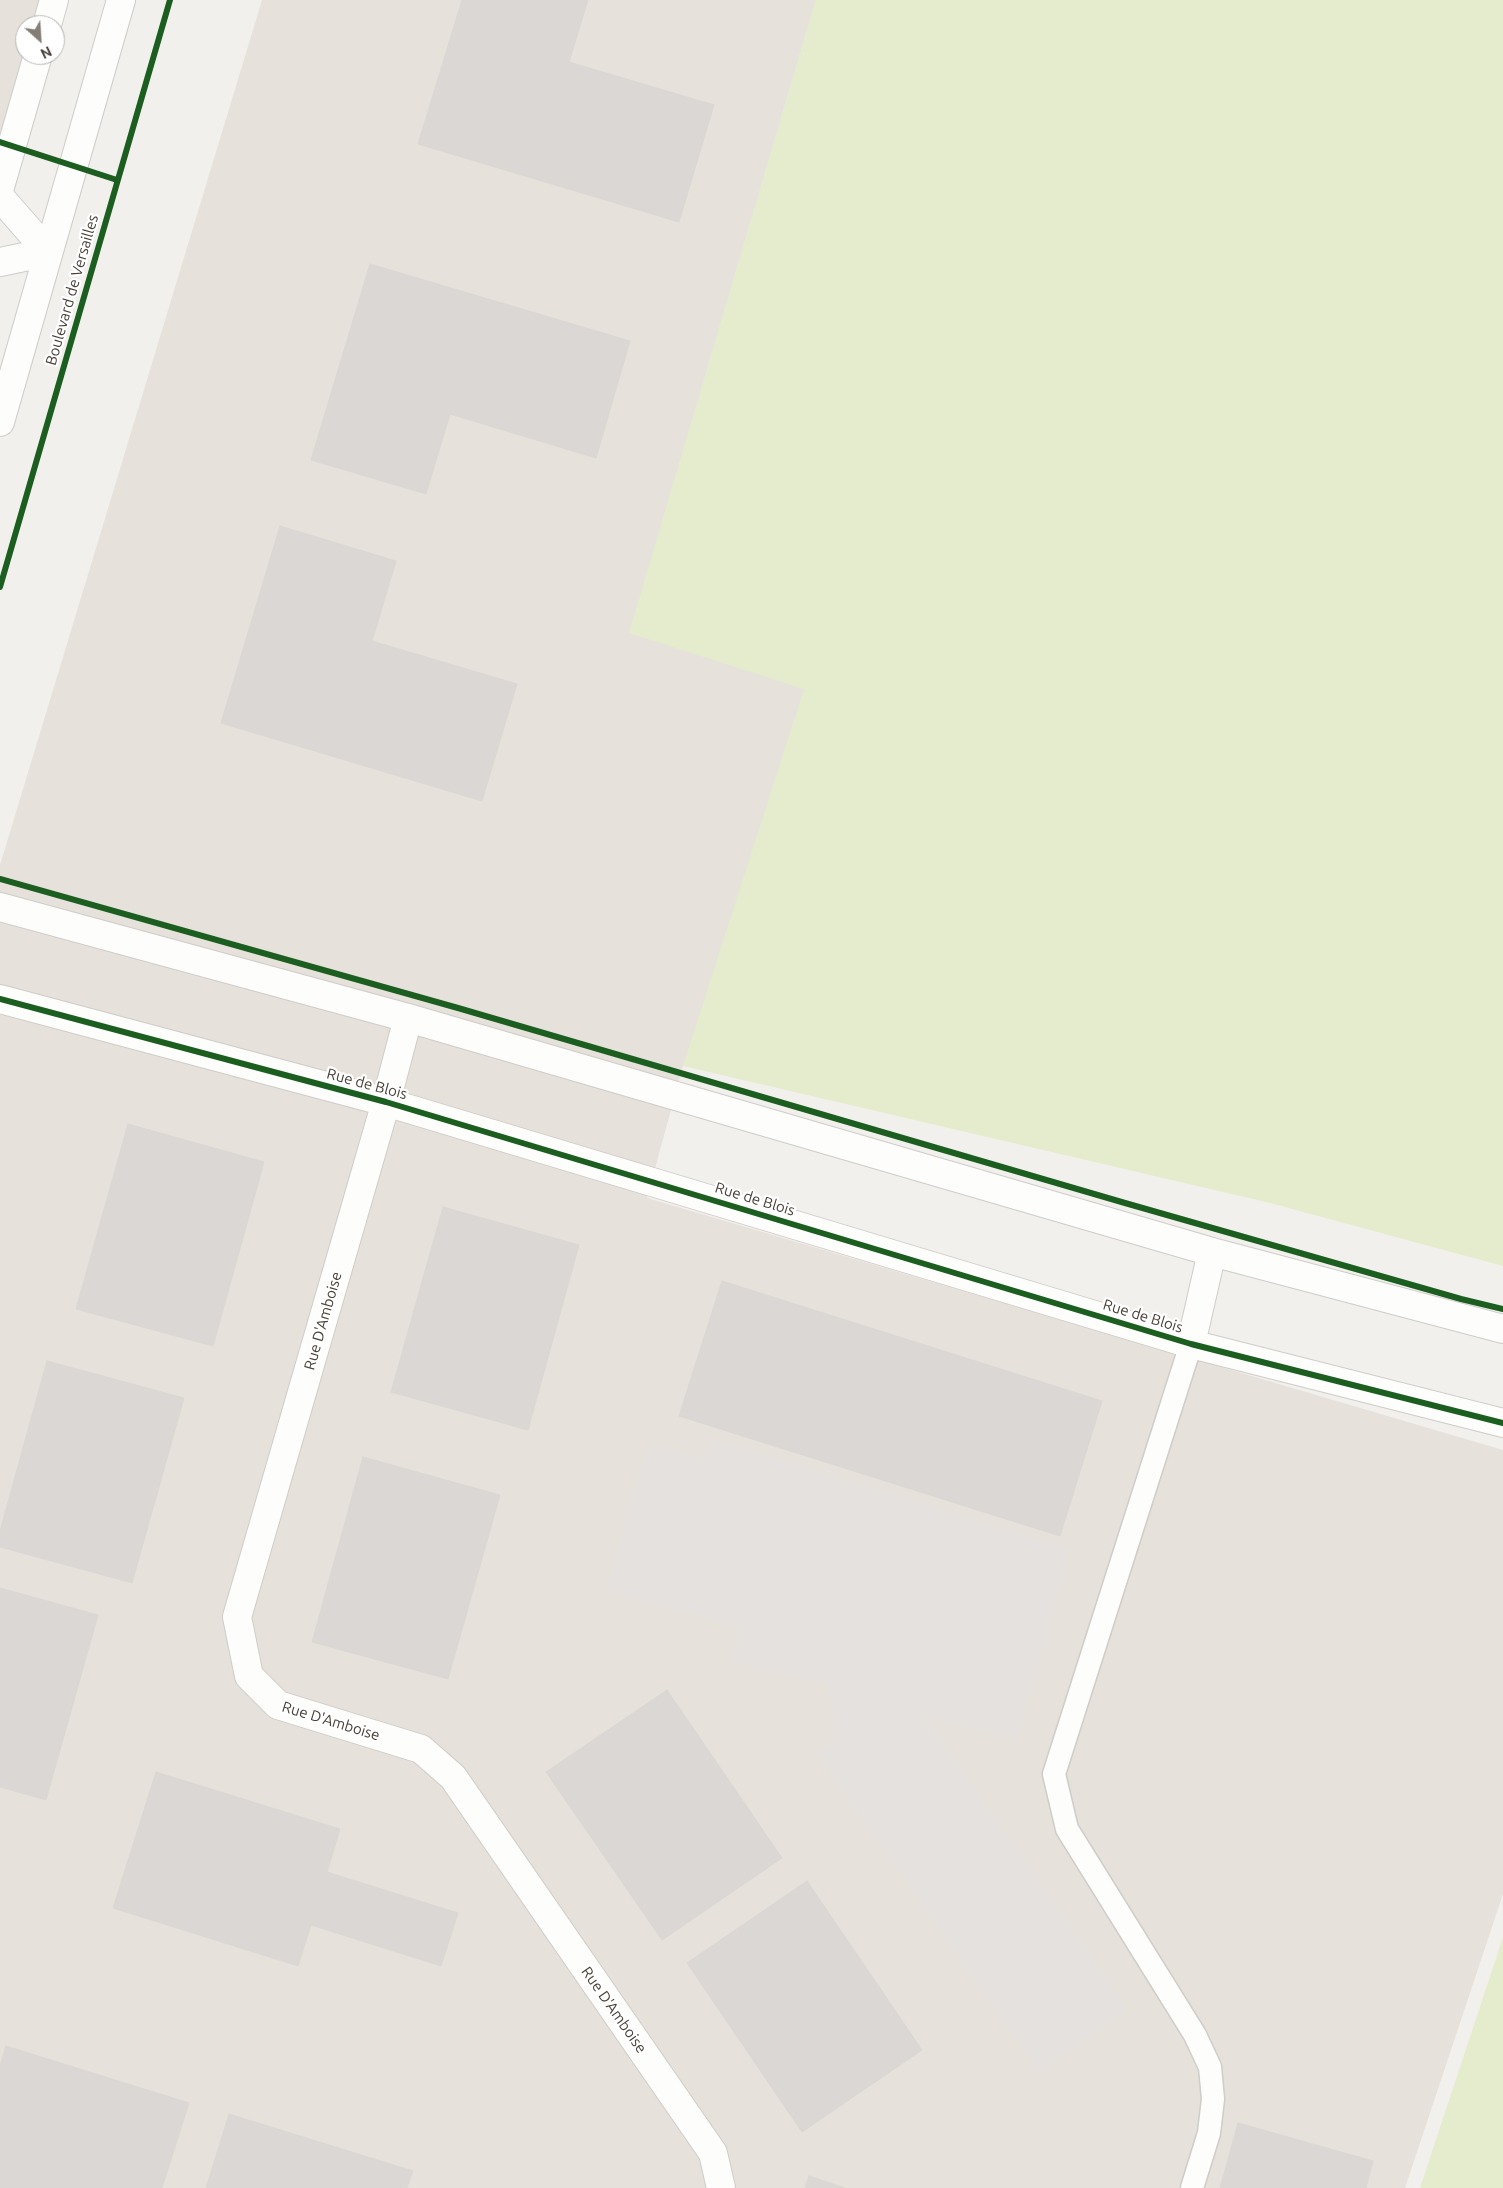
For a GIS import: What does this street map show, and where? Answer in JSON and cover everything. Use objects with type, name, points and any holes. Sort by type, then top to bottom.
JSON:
[{"type":"street","points":[[50,15],[54,0]]},
{"type":"street","points":[[0,422],[121,0]]},
{"type":"street","points":[[0,187],[35,65]]},
{"type":"street","points":[[0,198],[48,252]]},
{"type":"street","points":[[0,262],[48,252]]},
{"type":"street","points":[[0,907],[408,1018],[1212,1252],[1503,1329]]},
{"type":"street","name":"Rue de Blois","points":[[0,1000],[386,1102],[1191,1344],[1503,1423]]},
{"type":"street","name":"Rue D'Amboise","points":[[408,1018],[386,1102],[237,1616],[249,1676],[278,1705],[421,1749],[454,1777],[713,2153],[721,2188]]},
{"type":"street","name":"Rue de Blois","points":[[1191,1344],[1212,1252]]},
{"type":"lane","points":[[1191,1344],[1054,1774],[1067,1829],[1195,2036],[1210,2067],[1213,2099],[1209,2133],[1192,2188]]},
{"type":"shaded area","points":[[0,0],[54,0],[50,15],[15,15],[15,65],[23,65],[0,187]]},
{"type":"shaded area","points":[[262,0],[816,0],[630,632],[816,688],[683,1066],[647,1198],[1503,1450],[1503,1894],[1405,2188],[0,2188],[0,865]]},
{"type":"shaded area","points":[[715,1440],[1069,1550],[1017,1740],[922,1714],[1127,2009],[1039,2071],[817,1753],[838,1740],[828,1685],[733,1662],[740,1626],[606,1590],[648,1444],[704,1460]]},
{"type":"green space","points":[[816,0],[1503,0],[1503,1266],[1270,1203],[683,1066],[804,689],[629,633]]},
{"type":"green space","points":[[1503,1937],[1503,2188],[1420,2188]]},
{"type":"building","points":[[462,0],[588,0],[569,62],[714,105],[679,222],[418,144]]},
{"type":"building","points":[[370,264],[630,341],[596,458],[450,414],[426,494],[311,460]]},
{"type":"building","points":[[280,526],[396,561],[372,641],[517,684],[482,801],[221,723]]},
{"type":"building","points":[[128,1124],[264,1162],[213,1346],[76,1309]]},
{"type":"building","points":[[443,1207],[579,1245],[528,1430],[391,1392]]},
{"type":"building","points":[[722,1281],[1102,1401],[1060,1536],[679,1416]]},
{"type":"building","points":[[47,1361],[184,1398],[132,1583],[0,1547],[0,1531]]},
{"type":"building","points":[[363,1457],[500,1495],[448,1679],[312,1642]]},
{"type":"building","points":[[0,1588],[98,1615],[46,1800],[0,1787]]},
{"type":"building","points":[[667,1690],[782,1858],[662,1940],[546,1772]]},
{"type":"building","points":[[156,1772],[340,1829],[327,1872],[458,1913],[441,1966],[311,1925],[298,1966],[113,1908]]},
{"type":"building","points":[[807,1881],[922,2050],[802,2132],[687,1963]]},
{"type":"building","points":[[6,2046],[189,2103],[162,2188],[0,2188],[0,2066]]},
{"type":"building","points":[[229,2114],[413,2171],[407,2188],[206,2188]]},
{"type":"building","points":[[1238,2123],[1373,2161],[1366,2188],[1220,2188]]},
{"type":"building","points":[[809,2176],[845,2188],[805,2188]]},
{"type":"cycle path","name":"Boulevard de Versailles","points":[[0,587],[170,0]]},
{"type":"cycle path","points":[[0,142],[117,180]]},
{"type":"cycle path","points":[[0,879],[458,1008],[1125,1203],[1461,1299],[1503,1309]]},
{"type":"cycle path","points":[[0,999],[386,1102],[1191,1344],[1503,1423]]}]
